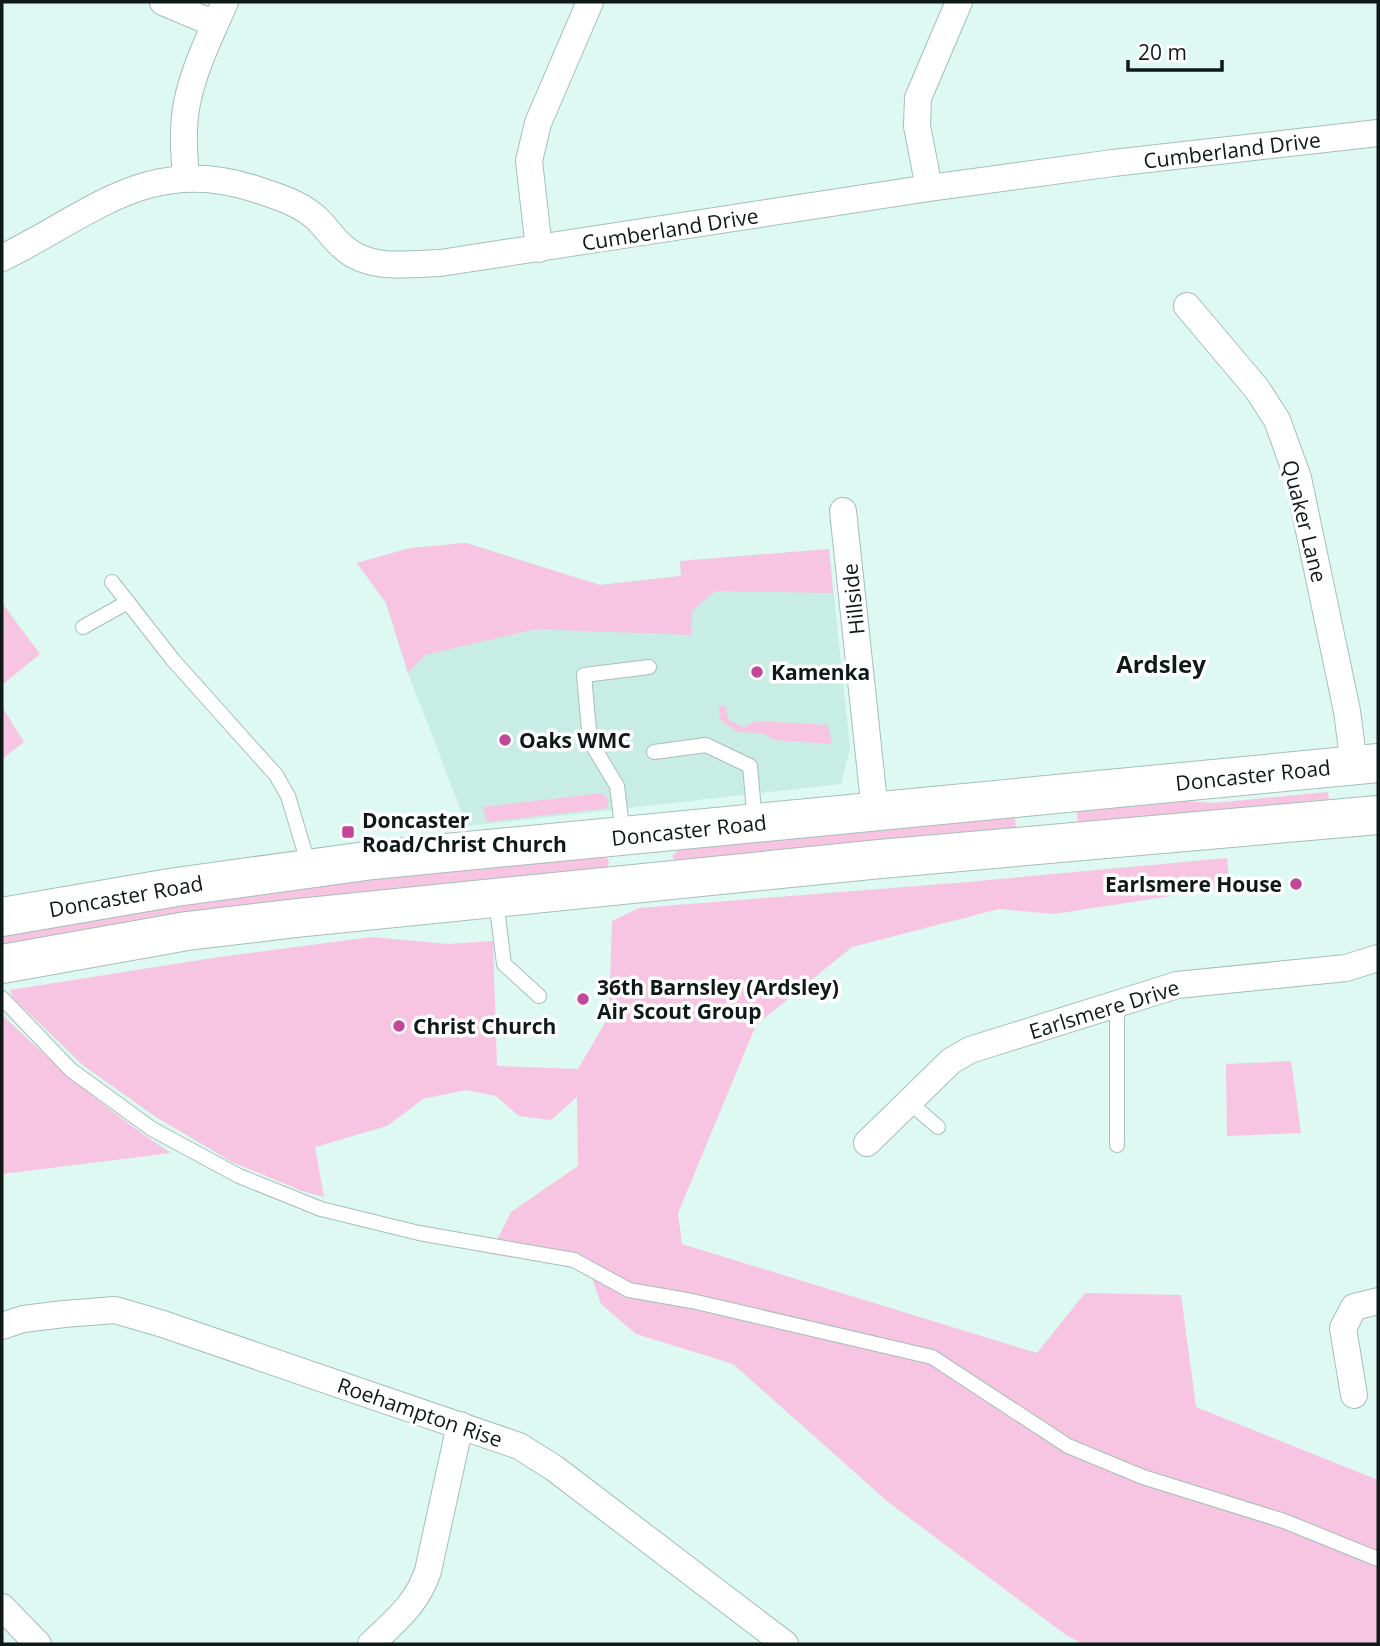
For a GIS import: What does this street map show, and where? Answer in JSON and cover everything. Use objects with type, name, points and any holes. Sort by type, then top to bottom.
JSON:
[{"type":"highway","name":"Doncaster Road","points":[[2,918],[309,867],[875,812],[1370,773]]},
{"type":"highway","points":[[2,964],[187,931],[646,882],[1378,815]]},
{"type":"highway","points":[[632,836],[646,882]]},
{"type":"street","points":[[163,2],[220,13],[192,82],[187,104],[183,133],[186,179]]},
{"type":"street","points":[[539,249],[529,161],[538,123],[590,2]]},
{"type":"street","points":[[929,188],[917,126],[918,98],[959,2]]},
{"type":"street","name":"Cumberland Drive","points":[[2,258],[123,192],[152,183],[186,179],[246,186],[290,201],[314,216],[344,249],[381,265],[440,263],[929,188],[1113,163],[1378,133]]},
{"type":"street","name":"Quaker Lane","points":[[1187,306],[1264,400],[1277,420],[1298,478],[1347,711],[1370,773]]},
{"type":"street","name":"Hillside","points":[[843,512],[875,812]]},
{"type":"street","name":"Earlsmere Drive","points":[[867,1143],[951,1061],[970,1050],[1177,985],[1346,968],[1378,958]]},
{"type":"street","points":[[1354,1395],[1343,1328],[1354,1307],[1378,1301]]},
{"type":"street","name":"Roehampton Rise","points":[[2,1326],[64,1314],[115,1310],[519,1446],[554,1468],[785,1644]]},
{"type":"street","points":[[371,1644],[409,1607],[421,1591],[460,1425]]},
{"type":"street","points":[[2,1607],[38,1644]]},
{"type":"lane","points":[[112,582],[173,660],[276,775],[288,796],[309,867]]},
{"type":"lane","points":[[83,627],[128,602]]},
{"type":"lane","points":[[632,836],[617,786],[590,741],[584,675],[649,667]]},
{"type":"lane","points":[[654,752],[706,745],[750,766],[755,823]]},
{"type":"lane","points":[[496,899],[503,964],[539,996]]},
{"type":"lane","points":[[2,999],[71,1070],[152,1129],[239,1176],[321,1209],[407,1230],[574,1260],[629,1290],[692,1301],[932,1357],[1068,1446],[1143,1477],[1284,1521],[1378,1559]]},
{"type":"lane","points":[[1117,1004],[1117,1145]]},
{"type":"lane","points":[[909,1102],[938,1126]]},
{"type":"shaded area","points":[[466,543],[600,585],[681,576],[680,561],[829,549],[850,748],[841,784],[467,826],[408,673],[386,603],[357,563],[410,548]]},
{"type":"shaded area","points":[[466,543],[600,585],[681,576],[680,561],[829,549],[833,593],[715,591],[692,611],[691,635],[535,629],[425,655],[408,673],[386,603],[357,563],[410,548]]},
{"type":"shaded area","points":[[2,603],[40,654],[2,685]]},
{"type":"shaded area","points":[[719,706],[726,706],[728,720],[744,727],[756,721],[828,725],[832,744],[775,740],[761,733],[737,732],[720,720]]},
{"type":"shaded area","points":[[2,707],[24,742],[2,759]]},
{"type":"shaded area","points":[[1328,792],[1329,799],[1079,826],[1076,810],[1174,800],[1213,803]]},
{"type":"shaded area","points":[[603,793],[608,799],[608,808],[487,822],[483,807]]},
{"type":"shaded area","points":[[1015,816],[1016,831],[678,865],[672,856],[681,848]]},
{"type":"shaded area","points":[[606,856],[609,862],[607,869],[325,896],[172,914],[2,945],[2,936],[170,907],[413,874]]},
{"type":"shaded area","points":[[1227,858],[1230,887],[1054,914],[999,909],[852,947],[756,1025],[678,1213],[682,1244],[1037,1353],[1085,1293],[1181,1295],[1196,1407],[1378,1480],[1378,1644],[1083,1644],[1066,1635],[888,1502],[733,1364],[636,1334],[601,1304],[592,1278],[572,1266],[490,1254],[511,1212],[578,1166],[577,1097],[551,1120],[519,1116],[496,1096],[466,1090],[423,1099],[387,1126],[315,1147],[324,1197],[302,1191],[232,1162],[156,1117],[84,1066],[13,998],[10,990],[219,957],[372,937],[448,944],[493,941],[497,1066],[578,1069],[609,1016],[612,921],[639,908]]},
{"type":"shaded area","points":[[2,1015],[83,1088],[171,1153],[2,1174]]},
{"type":"shaded area","points":[[1291,1061],[1301,1133],[1227,1136],[1226,1064]]},
{"type":"place","name":"Kamenka","points":[[757,672]]},
{"type":"place","name":"Oaks WMC","points":[[505,740]]},
{"type":"place","name":"Doncaster Road/Christ Church","points":[[348,832]]},
{"type":"place","name":"Earlsmere House","points":[[1296,884]]},
{"type":"place","name":"36th Barnsley (Ardsley) Air Scout Group","points":[[583,999]]},
{"type":"place","name":"Christ Church","points":[[399,1026]]},
{"type":"district","name":"Ardsley","points":[[1161,663]]}]
